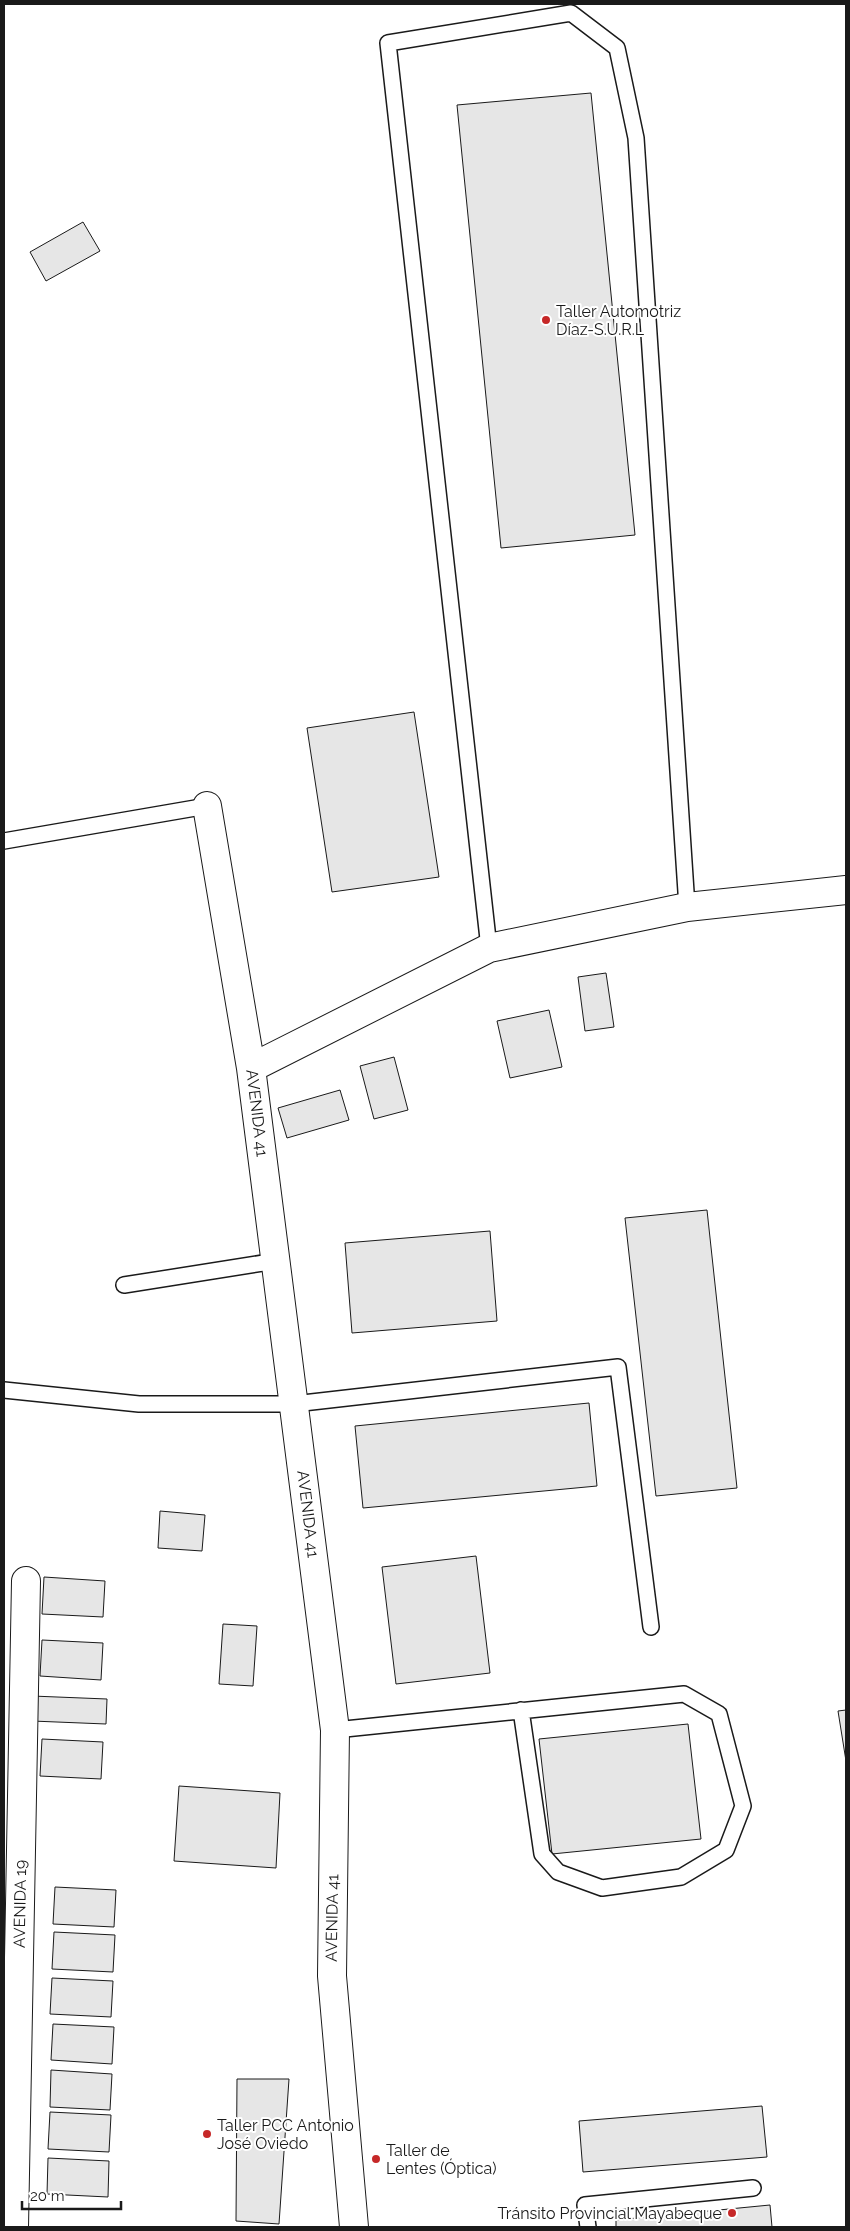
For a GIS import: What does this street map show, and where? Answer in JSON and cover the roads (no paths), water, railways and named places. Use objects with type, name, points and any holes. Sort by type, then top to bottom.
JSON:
[{"type":"street","name":"AVENIDA 41","points":[[206,806],[251,1068],[335,1730],[332,1976],[354,2227]]},
{"type":"street","points":[[251,1068],[489,948],[688,907],[846,890]]},
{"type":"street","name":"AVENIDA 19","points":[[14,2227],[26,1580]]},
{"type":"lane","points":[[489,948],[388,43],[570,13],[617,48],[636,138],[688,907]]},
{"type":"lane","points":[[4,841],[206,806]]},
{"type":"lane","points":[[124,1285],[276,1261]]},
{"type":"lane","points":[[4,1390],[139,1404],[294,1404],[618,1367],[650,1627]]},
{"type":"lane","points":[[335,1730],[521,1710],[684,1694],[719,1714],[743,1806],[726,1850],[681,1877],[602,1888],[558,1872],[542,1854],[521,1710]]},
{"type":"lane","points":[[588,2227],[586,2205],[753,2188]]},
{"type":"place","name":"Taller Automotriz Díaz-S.U.R.L","points":[[546,320]]},
{"type":"place","name":"Taller PCC Antonio José Oviedo","points":[[207,2134]]},
{"type":"place","name":"Taller de Lentes (Óptica)","points":[[376,2159]]},
{"type":"place","name":"Tránsito Provincial Mayabeque","points":[[732,2213]]}]
